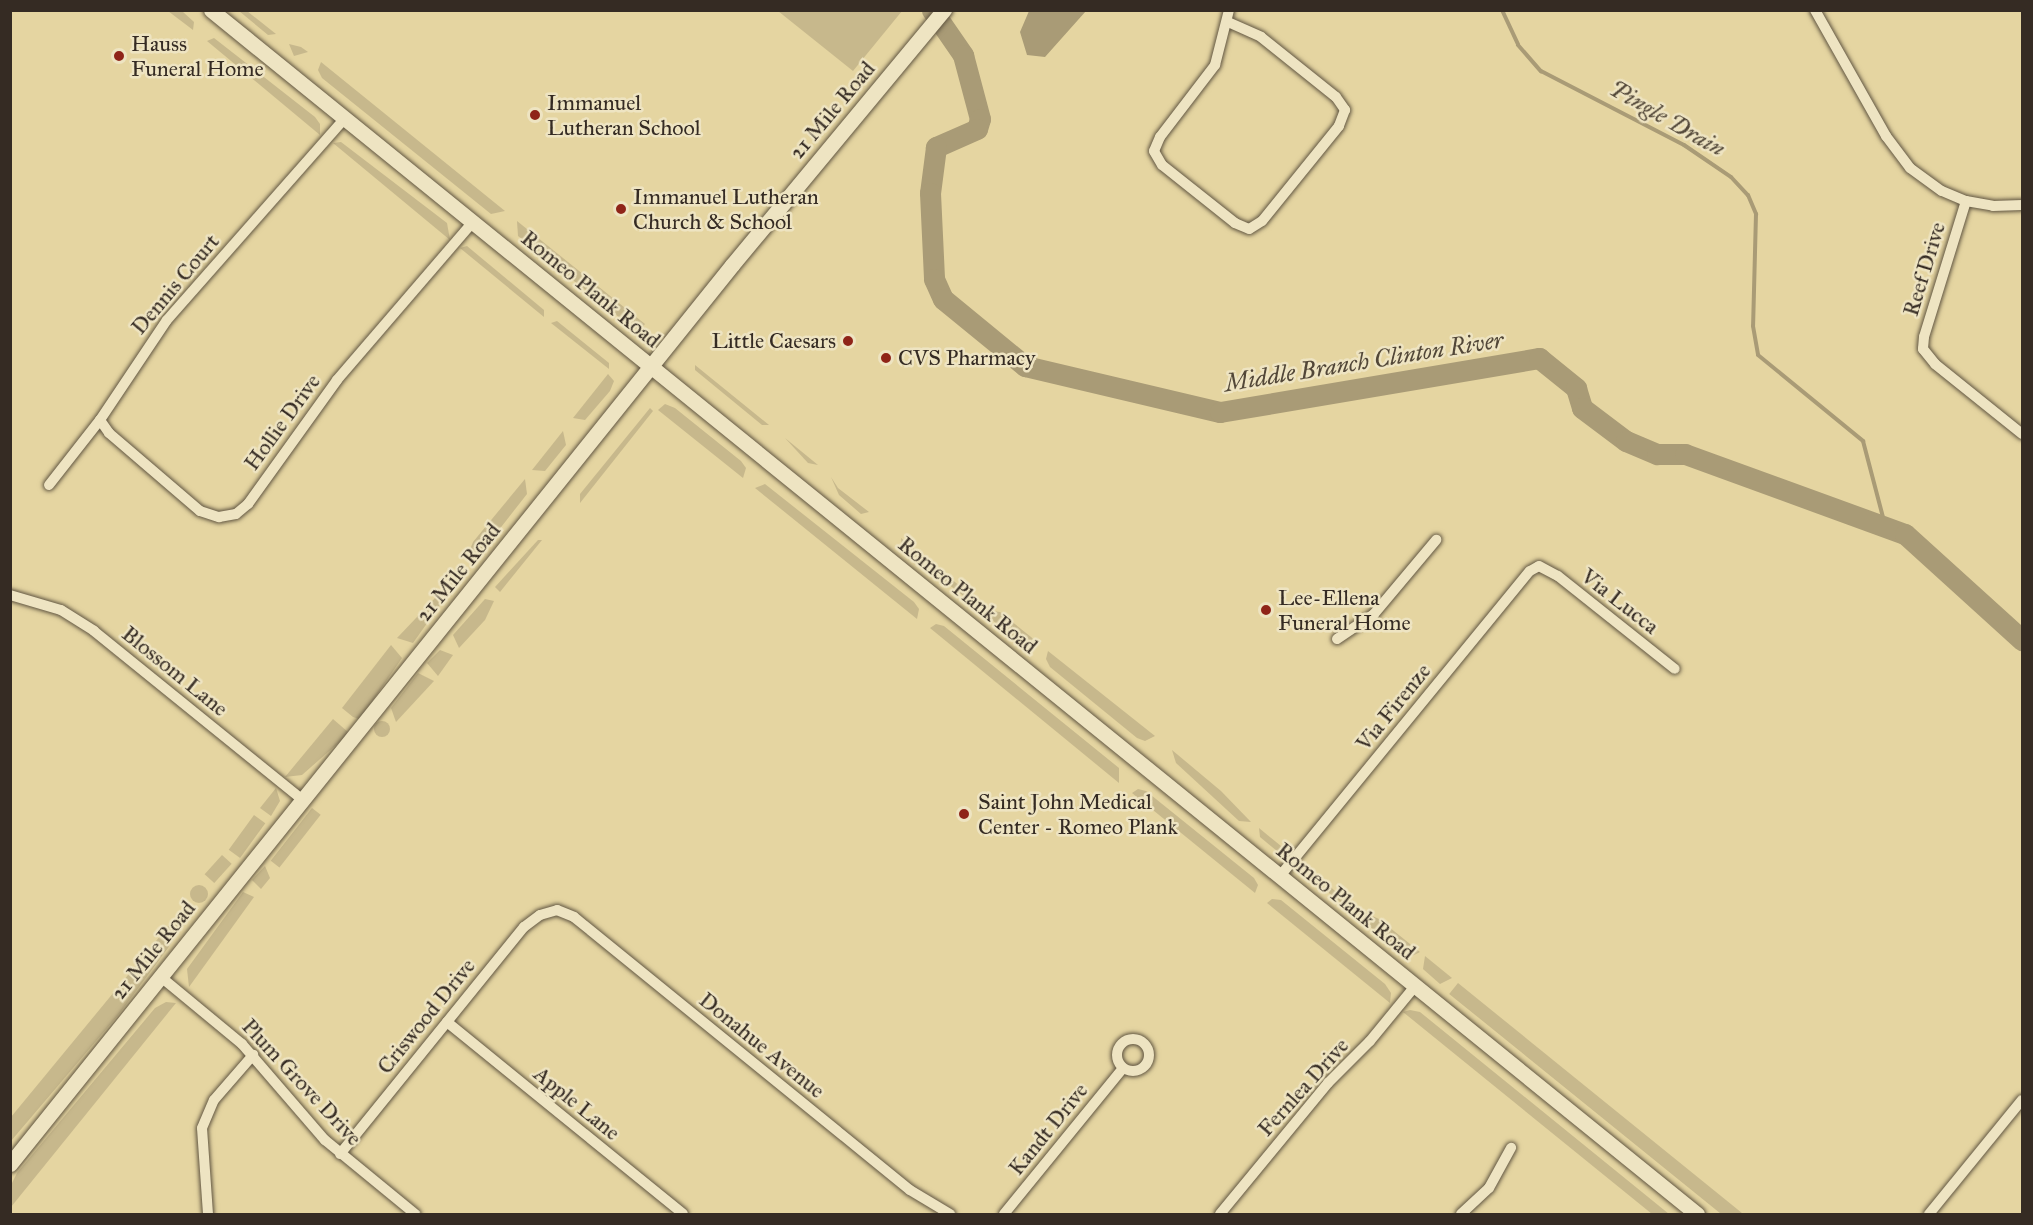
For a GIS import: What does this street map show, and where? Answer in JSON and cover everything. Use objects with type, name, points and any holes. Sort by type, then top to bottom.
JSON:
[{"type":"main road","name":"Romeo Plank Road","points":[[211,10],[1698,1215]]},
{"type":"main road","name":"21 Mile Road","points":[[10,1164],[652,367],[944,10]]},
{"type":"street","points":[[1228,22],[1262,37],[1336,98],[1345,110],[1342,121],[1318,152],[1262,221],[1249,229],[1235,223],[1162,165],[1155,152],[1160,137],[1215,65],[1228,22],[1229,10]]},
{"type":"street","points":[[1815,10],[1902,159],[1932,185],[1966,201],[1993,206],[2022,205]]},
{"type":"street","name":"Dennis Court","points":[[49,484],[100,420],[167,320],[345,118]]},
{"type":"street","name":"Reef Drive","points":[[1966,201],[1924,337],[1923,350],[1935,364],[2022,434]]},
{"type":"street","name":"Hollie Drive","points":[[100,420],[109,433],[201,511],[219,517],[236,514],[248,504],[337,380],[473,222]]},
{"type":"street","points":[[1336,639],[1374,614],[1436,540]]},
{"type":"street","name":"Via Firenze","points":[[1280,876],[1520,582],[1539,566]]},
{"type":"street","name":"Via Lucca","points":[[1539,566],[1558,576],[1675,669]]},
{"type":"street","name":"Blossom Lane","points":[[10,595],[61,610],[94,631],[303,800]]},
{"type":"street","name":"Criswood Drive","points":[[340,1154],[524,927],[549,911]]},
{"type":"street","name":"Donahue Avenue","points":[[549,911],[574,917],[910,1190],[950,1215]]},
{"type":"street","name":"Plum Grove Drive","points":[[161,977],[253,1055],[313,1129],[415,1215]]},
{"type":"street","name":"Fernlea Drive","points":[[1220,1215],[1328,1083],[1370,1041],[1416,986]]},
{"type":"street","name":"Apple Lane","points":[[447,1022],[683,1215]]},
{"type":"street","points":[[208,1215],[202,1128],[214,1100],[253,1055]]},
{"type":"street","name":"Kandt Drive","points":[[1004,1215],[1123,1068]]},
{"type":"street","points":[[1929,1215],[2022,1100]]},
{"type":"street","points":[[1461,1215],[1490,1188],[1511,1148]]},
{"type":"shaded area","points":[[1029,10],[1086,11],[1045,57],[1027,55],[1020,32]]},
{"type":"shaded area","points":[[168,11],[182,11],[194,22],[193,30]]},
{"type":"shaded area","points":[[239,11],[247,11],[276,34],[268,35]]},
{"type":"shaded area","points":[[778,11],[902,11],[853,71]]},
{"type":"shaded area","points":[[214,38],[315,117],[320,124],[320,135],[207,41]]},
{"type":"shaded area","points":[[289,44],[301,47],[308,52],[294,56]]},
{"type":"shaded area","points":[[321,62],[505,211],[491,214],[322,78],[318,70]]},
{"type":"shaded area","points":[[341,142],[447,223],[450,240],[333,143]]},
{"type":"shaded area","points":[[517,221],[645,324],[640,330],[630,326],[518,236]]},
{"type":"shaded area","points":[[467,246],[544,310],[544,317],[460,248]]},
{"type":"shaded area","points":[[557,321],[609,363],[609,369],[551,323]]},
{"type":"shaded area","points":[[695,365],[769,425],[762,425],[695,370]]},
{"type":"shaded area","points":[[608,374],[614,381],[610,391],[585,420],[573,418]]},
{"type":"shaded area","points":[[665,404],[675,408],[741,461],[746,468],[743,478],[658,410]]},
{"type":"shaded area","points":[[650,408],[653,411],[580,503],[580,494]]},
{"type":"shaded area","points":[[563,431],[566,445],[545,471],[532,470]]},
{"type":"shaded area","points":[[785,438],[818,465],[808,463]]},
{"type":"shaded area","points":[[831,477],[838,488],[869,512],[861,514],[839,495]]},
{"type":"shaded area","points":[[525,479],[527,494],[480,554],[466,560],[473,542]]},
{"type":"shaded area","points":[[765,484],[914,602],[919,609],[917,619],[755,488]]},
{"type":"shaded area","points":[[901,538],[923,556],[914,557],[902,547]]},
{"type":"shaded area","points":[[538,540],[542,540],[500,592],[495,587]]},
{"type":"shaded area","points":[[928,560],[970,596],[966,598],[929,569]]},
{"type":"shaded area","points":[[462,564],[466,570],[448,594],[440,591]]},
{"type":"shaded area","points":[[436,597],[440,605],[413,643],[397,638]]},
{"type":"shaded area","points":[[485,599],[494,601],[485,620],[459,648],[453,635]]},
{"type":"shaded area","points":[[978,603],[986,610],[1000,612],[1036,641],[1029,645],[1021,643],[977,608]]},
{"type":"shaded area","points":[[936,624],[944,626],[1119,768],[1119,783],[930,628]]},
{"type":"shaded area","points":[[391,645],[402,658],[359,719],[353,717],[342,708]]},
{"type":"shaded area","points":[[440,650],[453,655],[438,676],[427,663]]},
{"type":"shaded area","points":[[1048,651],[1155,736],[1145,741],[1137,738],[1050,667],[1046,659]]},
{"type":"shaded area","points":[[418,673],[434,681],[396,722],[391,708]]},
{"type":"shaded area","points":[[333,719],[348,732],[344,738],[302,775],[285,777]]},
{"type":"shaded area","points":[[382,721],[388,723],[390,729],[388,735],[382,737],[376,735],[374,729],[376,723]]},
{"type":"shaded area","points":[[1172,750],[1221,791],[1251,822],[1239,821],[1176,763]]},
{"type":"shaded area","points":[[276,788],[280,801],[271,816],[260,808]]},
{"type":"shaded area","points":[[1138,789],[1146,791],[1254,878],[1258,885],[1255,893],[1132,793]]},
{"type":"shaded area","points":[[312,808],[321,815],[279,868],[271,861]]},
{"type":"shaded area","points":[[254,815],[265,823],[240,858],[229,850]]},
{"type":"shaded area","points":[[1259,828],[1298,860],[1290,862],[1260,837]]},
{"type":"shaded area","points":[[222,855],[232,864],[214,883],[205,874]]},
{"type":"shaded area","points":[[265,866],[270,878],[261,889],[252,880]]},
{"type":"shaded area","points":[[1327,884],[1355,908],[1379,919],[1420,952],[1408,958],[1329,893]]},
{"type":"shaded area","points":[[195,885],[203,885],[208,890],[206,901],[195,903],[190,898],[190,890]]},
{"type":"shaded area","points":[[243,892],[254,897],[189,987],[187,969]]},
{"type":"shaded area","points":[[1272,899],[1281,900],[1385,984],[1391,993],[1390,1003],[1267,903]]},
{"type":"shaded area","points":[[175,918],[184,925],[168,948],[119,1014],[11,1141],[11,1117]]},
{"type":"shaded area","points":[[1425,956],[1452,978],[1440,984],[1423,969]]},
{"type":"shaded area","points":[[1458,983],[1743,1214],[1721,1214],[1449,994]]},
{"type":"shaded area","points":[[166,1002],[176,1003],[11,1207],[11,1185],[17,1173],[155,1008]]},
{"type":"shaded area","points":[[1410,1010],[1420,1012],[1669,1214],[1652,1214],[1403,1012]]},
{"type":"waterway","name":"Middle Branch Clinton River","points":[[932,10],[963,55],[980,119],[977,129],[936,147],[930,193],[934,279],[943,299],[1025,366],[1220,412],[1539,358],[1576,388],[1582,408],[1626,441],[1657,454],[1685,454],[1905,534],[2022,640]]},
{"type":"waterway","name":"Pingle Drain","points":[[1502,10],[1518,45],[1541,71],[1684,145],[1731,177],[1748,195],[1756,214],[1753,326],[1758,355],[1863,441],[1885,525]]},
{"type":"place","name":"Hauss Funeral Home","points":[[119,56]]},
{"type":"place","name":"Immanuel Lutheran School","points":[[535,115]]},
{"type":"place","name":"Immanuel Lutheran Church & School","points":[[621,209]]},
{"type":"place","name":"Little Caesars","points":[[848,341]]},
{"type":"place","name":"CVS Pharmacy","points":[[886,358]]},
{"type":"place","name":"Lee-Ellena Funeral Home","points":[[1266,610]]},
{"type":"place","name":"Saint John Medical Center - Romeo Plank","points":[[964,814]]}]
